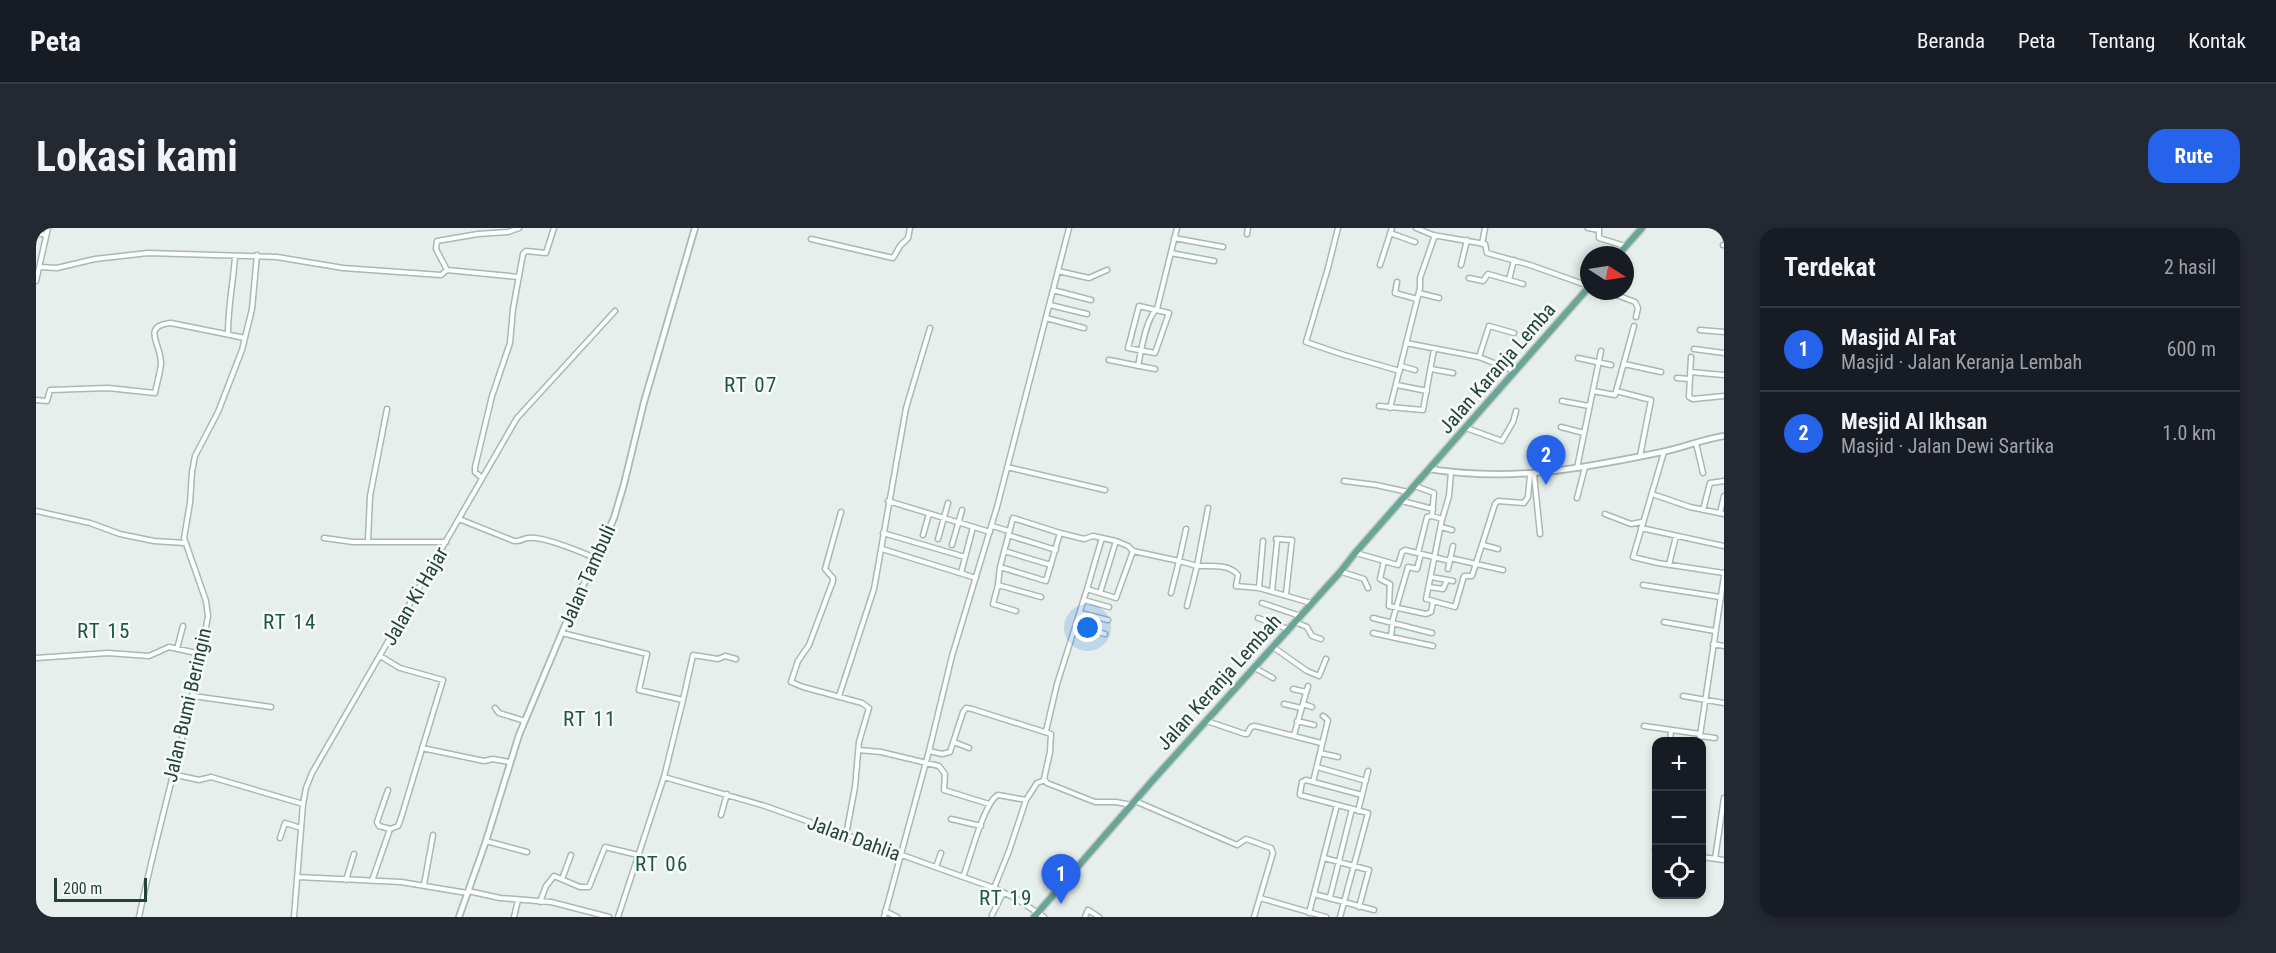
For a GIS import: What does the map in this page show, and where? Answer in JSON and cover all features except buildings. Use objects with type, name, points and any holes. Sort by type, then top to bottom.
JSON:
[{"type":"main road","points":[[1626,246],[1642,228]]},
{"type":"main road","name":"Jalan Karanja Lemba","points":[[1429,469],[1580,297]]},
{"type":"main road","name":"Jalan Keranja Lembah","points":[[1035,915],[1429,469]]},
{"type":"street","points":[[36,281],[48,228]]},
{"type":"street","points":[[447,270],[436,249],[437,241],[508,232],[519,228]]},
{"type":"street","points":[[482,478],[476,472],[475,467],[492,396],[510,343],[524,251],[546,253],[554,228]]},
{"type":"street","name":"Jalan Tambuli","points":[[459,917],[486,841],[509,762],[562,633],[614,518],[644,402],[695,228]]},
{"type":"street","points":[[811,239],[894,258],[900,246],[908,238],[910,228]]},
{"type":"street","points":[[884,917],[950,664],[992,526],[1069,228]]},
{"type":"street","points":[[1138,366],[1152,313],[1157,309],[1177,228]]},
{"type":"street","points":[[1247,234],[1248,228]]},
{"type":"street","points":[[1338,228],[1306,342],[1337,353],[1415,370]]},
{"type":"street","points":[[1416,228],[1435,235],[1486,245],[1487,253],[1514,260],[1580,284]]},
{"type":"street","points":[[1441,235],[1443,228]]},
{"type":"street","points":[[1482,244],[1485,228]]},
{"type":"street","points":[[1588,228],[1599,229],[1599,238],[1626,246]]},
{"type":"street","points":[[1380,265],[1391,230],[1415,242]]},
{"type":"street","points":[[37,233],[46,235]]},
{"type":"street","points":[[1390,408],[1419,292],[1420,278],[1435,235]]},
{"type":"street","points":[[1174,238],[1223,247]]},
{"type":"street","points":[[1461,265],[1467,240]]},
{"type":"street","points":[[40,267],[57,268],[95,259],[139,253],[235,257],[257,255],[373,271],[441,275],[447,270],[519,277]]},
{"type":"street","points":[[1171,253],[1214,261]]},
{"type":"street","name":"Jalan Bumi Beringin","points":[[139,917],[172,774],[193,696],[208,609],[185,543],[184,532],[189,513],[190,484],[195,456],[218,412],[245,338],[252,309],[257,255]]},
{"type":"street","points":[[228,334],[228,306],[234,282],[235,257]]},
{"type":"street","points":[[1509,280],[1514,260]]},
{"type":"street","points":[[1058,271],[1089,278],[1107,270]]},
{"type":"street","points":[[1469,278],[1484,281],[1488,274],[1523,284]]},
{"type":"street","points":[[1397,282],[1395,293],[1417,299]]},
{"type":"street","points":[[1053,290],[1091,300]]},
{"type":"street","points":[[1419,292],[1439,298]]},
{"type":"street","points":[[1632,300],[1638,307],[1636,317]]},
{"type":"street","points":[[1050,305],[1087,314]]},
{"type":"street","points":[[1138,307],[1157,309],[1169,314],[1156,352],[1128,348],[1138,307]]},
{"type":"street","name":"Jalan Ki Hajar","points":[[294,917],[303,804],[312,773],[525,407],[615,311]]},
{"type":"street","points":[[1046,318],[1084,328]]},
{"type":"street","points":[[36,400],[47,401],[50,390],[108,388],[155,393],[161,362],[154,336],[156,328],[161,324],[171,323],[245,338]]},
{"type":"street","points":[[1479,357],[1489,326],[1514,333]]},
{"type":"street","points":[[1593,391],[1614,396],[1634,326]]},
{"type":"street","points":[[839,696],[874,589],[906,408],[930,328]]},
{"type":"street","points":[[1700,330],[1724,332]]},
{"type":"street","points":[[1406,343],[1479,357],[1515,371]]},
{"type":"street","points":[[1379,406],[1422,411],[1434,349]]},
{"type":"street","points":[[1694,349],[1724,353]]},
{"type":"street","points":[[1577,468],[1601,351]]},
{"type":"street","points":[[1691,357],[1688,395],[1691,398],[1724,396]]},
{"type":"street","points":[[1578,358],[1611,365]]},
{"type":"street","points":[[1109,360],[1155,369]]},
{"type":"street","points":[[1624,364],[1661,372]]},
{"type":"street","points":[[1431,369],[1453,373]]},
{"type":"street","points":[[1690,372],[1724,375]]},
{"type":"street","points":[[1677,378],[1689,380]]},
{"type":"street","points":[[1397,385],[1427,391]]},
{"type":"street","points":[[1616,391],[1652,400],[1640,456]]},
{"type":"street","points":[[1562,401],[1589,406]]},
{"type":"street","points":[[368,541],[371,487],[387,409]]},
{"type":"street","points":[[1466,427],[1502,441],[1513,422],[1516,411]]},
{"type":"street","points":[[1561,427],[1584,433]]},
{"type":"street","points":[[1429,469],[1497,476],[1532,475],[1664,452],[1724,436]]},
{"type":"street","points":[[1534,443],[1549,447],[1546,473]]},
{"type":"street","points":[[1696,443],[1703,473]]},
{"type":"street","points":[[1644,726],[1700,737],[1724,574],[1633,557],[1664,452]]},
{"type":"street","points":[[1437,461],[1441,471]]},
{"type":"street","points":[[1007,467],[1105,490]]},
{"type":"street","points":[[1577,498],[1585,467]]},
{"type":"street","points":[[1451,472],[1449,496],[1440,527],[1426,599],[1455,607],[1464,576],[1472,576],[1495,504],[1498,501],[1524,503],[1528,496],[1532,475]]},
{"type":"street","points":[[1532,475],[1540,534]]},
{"type":"street","points":[[1344,481],[1409,492]]},
{"type":"street","points":[[1703,510],[1710,483],[1724,481]]},
{"type":"street","points":[[1414,485],[1434,493],[1432,516]]},
{"type":"street","points":[[1652,494],[1703,510],[1722,513],[1724,496]]},
{"type":"street","points":[[1401,500],[1433,509]]},
{"type":"street","points":[[888,501],[990,532]]},
{"type":"street","points":[[938,539],[948,503]]},
{"type":"street","points":[[1186,606],[1197,566],[1208,508]]},
{"type":"street","points":[[952,545],[962,510]]},
{"type":"street","points":[[36,511],[90,523],[120,534],[154,541],[185,543]]},
{"type":"street","points":[[841,512],[825,569],[833,581],[791,681],[797,685],[865,704],[869,708],[859,742],[860,750],[846,835]]},
{"type":"street","points":[[923,535],[929,514]]},
{"type":"street","points":[[1605,514],[1631,524],[1724,546]]},
{"type":"street","points":[[1355,552],[1417,569],[1427,518],[1432,516],[1442,520]]},
{"type":"street","points":[[1016,611],[993,604],[1013,518],[1084,539],[1093,536],[1116,541],[1133,551],[1197,566],[1233,569],[1238,575],[1236,585],[1286,594],[1311,603]]},
{"type":"street","points":[[459,519],[511,540],[520,542],[533,538],[595,558]]},
{"type":"street","points":[[992,526],[1056,550]]},
{"type":"street","points":[[961,573],[973,527]]},
{"type":"street","points":[[1440,527],[1452,530]]},
{"type":"street","points":[[1171,593],[1186,529]]},
{"type":"street","points":[[883,533],[965,557]]},
{"type":"street","points":[[1000,567],[1046,581],[1060,533]]},
{"type":"street","points":[[1669,565],[1676,536]]},
{"type":"street","points":[[324,538],[336,541],[446,542]]},
{"type":"street","points":[[1046,731],[1101,538]]},
{"type":"street","points":[[1272,591],[1277,541],[1292,540],[1286,594]]},
{"type":"street","points":[[1100,593],[1116,541]]},
{"type":"street","points":[[1259,588],[1263,541]]},
{"type":"street","points":[[1483,545],[1498,549]]},
{"type":"street","points":[[1448,569],[1453,546]]},
{"type":"street","points":[[882,549],[976,578]]},
{"type":"street","points":[[1398,565],[1404,550],[1503,570]]},
{"type":"street","points":[[1004,551],[1051,565]]},
{"type":"street","points":[[1087,589],[1116,598],[1133,551]]},
{"type":"street","points":[[1384,561],[1380,579],[1390,584],[1388,604],[1427,614],[1431,612],[1433,602]]},
{"type":"street","points":[[1391,637],[1408,567]]},
{"type":"street","points":[[1341,571],[1364,579],[1368,588]]},
{"type":"street","points":[[1430,577],[1454,581]]},
{"type":"street","points":[[1429,587],[1443,589],[1446,580]]},
{"type":"street","points":[[999,585],[1041,597]]},
{"type":"street","points":[[1643,585],[1720,597]]},
{"type":"street","points":[[1084,600],[1109,607]]},
{"type":"street","points":[[1262,603],[1300,616]]},
{"type":"street","points":[[1080,613],[1108,620]]},
{"type":"street","points":[[1258,618],[1288,629]]},
{"type":"street","points":[[1373,618],[1432,633]]},
{"type":"street","points":[[1295,622],[1307,627],[1311,635],[1321,639]]},
{"type":"street","points":[[1664,622],[1715,631]]},
{"type":"street","points":[[177,649],[183,626]]},
{"type":"street","points":[[1076,627],[1105,634]]},
{"type":"street","points":[[562,633],[647,654],[639,690],[683,700]]},
{"type":"street","points":[[1373,633],[1433,646]]},
{"type":"street","points":[[1713,644],[1724,646]]},
{"type":"street","points":[[36,658],[108,653],[149,656],[169,647],[201,654]]},
{"type":"street","points":[[1273,647],[1318,676],[1326,659]]},
{"type":"street","points":[[618,917],[664,777],[693,655],[736,659]]},
{"type":"street","points":[[380,656],[400,668],[443,679],[401,818],[398,826],[390,829],[380,826],[377,822],[388,790]]},
{"type":"street","points":[[1255,668],[1273,678]]},
{"type":"street","points":[[1294,735],[1308,686]]},
{"type":"street","points":[[1293,688],[1306,692]]},
{"type":"street","points":[[193,696],[271,707]]},
{"type":"street","points":[[1683,696],[1724,703]]},
{"type":"street","points":[[1284,704],[1312,706]]},
{"type":"street","points":[[495,708],[498,712],[525,721]]},
{"type":"street","points":[[929,751],[949,753],[963,712],[968,708],[1004,721],[1046,731],[1052,735],[1045,780]]},
{"type":"street","points":[[1313,782],[1328,720],[1323,716]]},
{"type":"street","points":[[1207,721],[1245,734],[1248,734],[1251,727],[1255,726],[1322,743]]},
{"type":"street","points":[[1298,721],[1314,726]]},
{"type":"street","points":[[1670,737],[1671,730]]},
{"type":"street","points":[[1706,737],[1715,738]]},
{"type":"street","points":[[954,742],[969,748]]},
{"type":"street","points":[[422,748],[484,761],[493,759],[509,762]]},
{"type":"street","points":[[860,750],[886,753],[942,768],[945,774],[944,790],[988,804]]},
{"type":"street","points":[[1320,753],[1338,757]]},
{"type":"street","points":[[1317,767],[1366,781]]},
{"type":"street","points":[[1330,897],[1338,862],[1362,795],[1368,771]]},
{"type":"street","points":[[172,774],[199,780],[211,777],[303,804]]},
{"type":"street","name":"Jalan Dahlia","points":[[664,777],[727,794],[994,888],[1022,902],[1035,915],[1044,917]]},
{"type":"street","points":[[994,888],[1026,800],[1037,783],[1045,780],[1090,800],[1133,803],[1237,845],[1246,839],[1271,848],[1273,853],[1254,917]]},
{"type":"street","points":[[1340,917],[1368,813],[1300,795],[1303,781],[1362,795]]},
{"type":"street","points":[[721,815],[727,794]]},
{"type":"street","points":[[963,877],[988,804],[998,795],[1026,800]]},
{"type":"street","points":[[1715,859],[1724,798]]},
{"type":"street","points":[[1309,913],[1337,806]]},
{"type":"street","points":[[951,819],[981,826]]},
{"type":"street","points":[[280,838],[285,824],[301,828]]},
{"type":"street","points":[[372,881],[390,829]]},
{"type":"street","points":[[424,885],[432,836]]},
{"type":"street","points":[[486,841],[527,852]]},
{"type":"street","points":[[540,902],[551,878],[556,876],[580,887],[589,887],[606,846],[638,855]]},
{"type":"street","points":[[936,867],[940,853]]},
{"type":"street","points":[[346,880],[354,854]]},
{"type":"street","points":[[562,879],[571,855]]},
{"type":"street","points":[[1324,858],[1369,870],[1359,907]]},
{"type":"street","points":[[1706,858],[1724,860]]},
{"type":"street","points":[[298,877],[424,885],[540,902],[609,917]]},
{"type":"street","points":[[992,915],[1003,893]]},
{"type":"street","points":[[1314,894],[1374,910]]},
{"type":"street","points":[[1260,898],[1326,917]]},
{"type":"street","points":[[513,917],[518,900]]},
{"type":"street","points":[[1085,917],[1088,910],[1099,917]]},
{"type":"street","points":[[885,911],[897,917]]},
{"type":"place","name":"Mesjid Al Ikhsan","points":[[1546,485]]},
{"type":"place","name":"Masjid Al Fat","points":[[1061,904]]},
{"type":"district","name":"RT 07","points":[[751,385]]},
{"type":"district","name":"RT 14","points":[[290,622]]},
{"type":"district","name":"RT 15","points":[[104,631]]},
{"type":"district","name":"RT 11","points":[[590,719]]},
{"type":"district","name":"RT 06","points":[[662,864]]},
{"type":"district","name":"RT 19","points":[[1006,898]]}]
